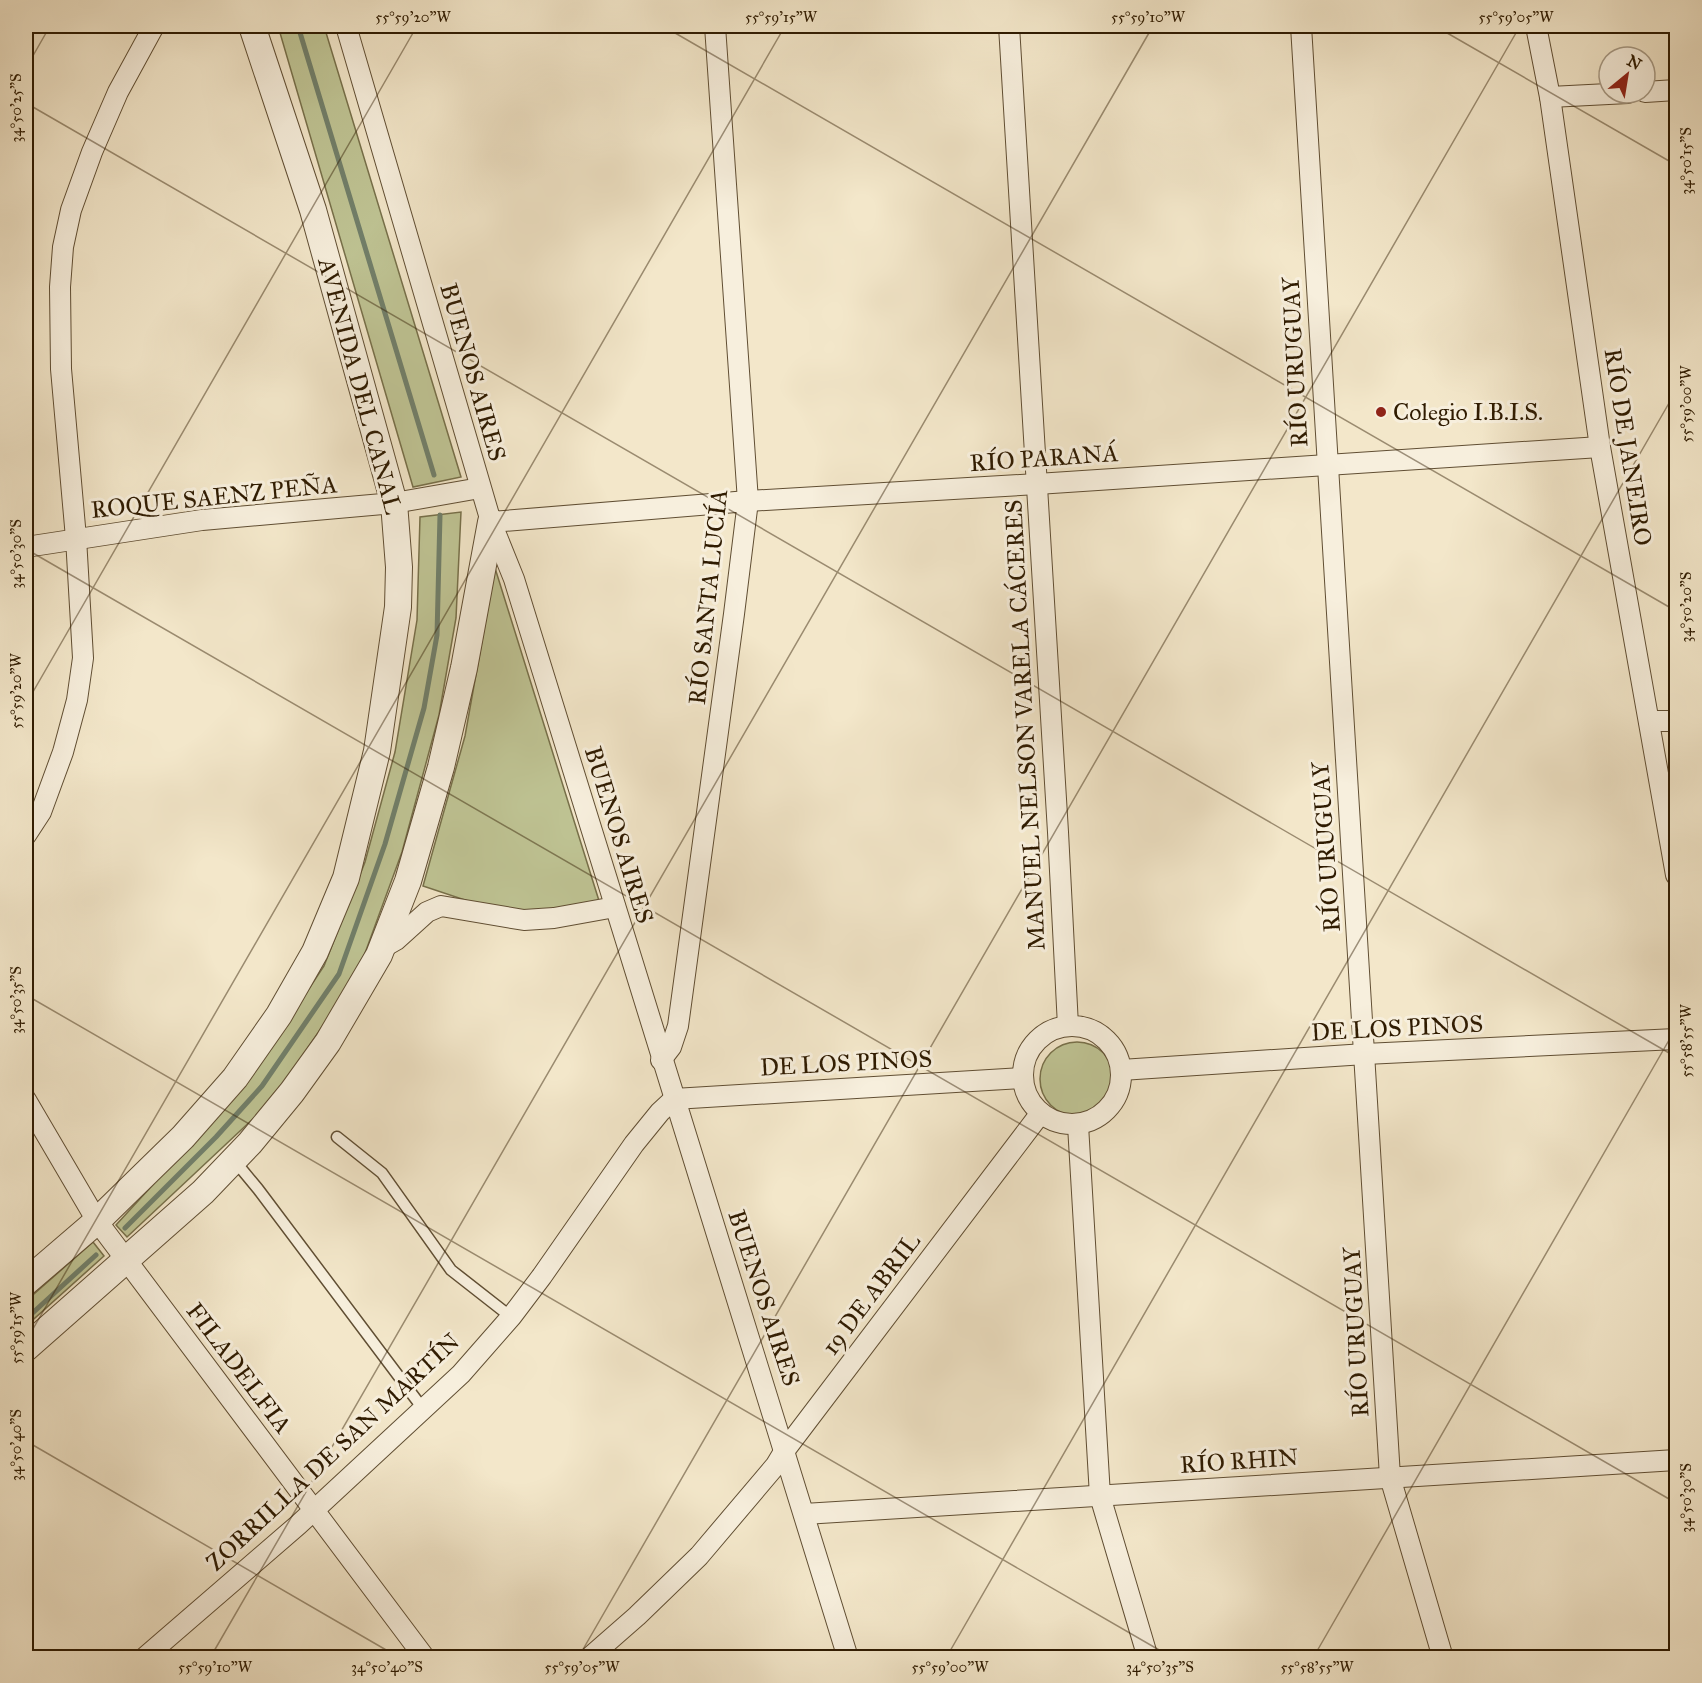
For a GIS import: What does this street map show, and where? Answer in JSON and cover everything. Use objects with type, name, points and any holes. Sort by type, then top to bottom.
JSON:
[{"type":"street","points":[[26,835],[40,812],[63,752],[76,700],[83,658],[76,538],[61,369],[60,287],[63,247],[71,210],[92,152],[118,92],[154,26]]},
{"type":"street","name":"AVENIDA DEL CANAL","points":[[26,1282],[97,1221],[183,1137],[235,1078],[279,1015],[315,952],[346,878],[377,751],[398,607],[398,557],[394,503],[313,210],[252,26]]},
{"type":"street","name":"BUENOS AIRES","points":[[346,26],[480,488],[514,579],[848,1658]]},
{"type":"street","name":"RÍO SANTA LUCÍA","points":[[662,1059],[671,1047],[678,1026],[748,501],[714,26]]},
{"type":"street","name":"MANUEL NELSON VARELA CÁCERES","points":[[1009,26],[1068,1026]]},
{"type":"street","name":"RÍO URUGUAY","points":[[1301,26],[1390,1477],[1443,1658]]},
{"type":"street","name":"RÍO DE JANEIRO","points":[[1536,26],[1550,97],[1600,447],[1677,874]]},
{"type":"street","points":[[1657,91],[1677,90]]},
{"type":"street","points":[[1550,97],[1597,95]]},
{"type":"street","name":"RÍO PARANÁ","points":[[491,522],[748,501],[1600,447]]},
{"type":"street","name":"ROQUE SAENZ PEÑA","points":[[26,547],[202,520],[394,503],[480,488]]},
{"type":"street","points":[[26,1348],[203,1192],[250,1143],[328,1042],[382,948],[408,881],[441,767],[464,668],[491,522]]},
{"type":"street","points":[[1649,721],[1677,721]]},
{"type":"street","points":[[382,948],[396,940],[427,912],[441,906],[524,920],[554,918],[615,908]]},
{"type":"street","points":[[1068,1026],[1083,1027],[1097,1033],[1109,1043],[1117,1056],[1121,1070],[1118,1093],[1106,1112],[1078,1125],[1052,1120],[1040,1113],[1031,1104],[1022,1078],[1024,1063],[1030,1049],[1040,1037],[1068,1026]]},
{"type":"street","name":"DE LOS PINOS","points":[[1121,1070],[1365,1054],[1677,1039]]},
{"type":"street","name":"DE LOS PINOS","points":[[674,1099],[1022,1078]]},
{"type":"street","name":"ZORRILLA DE SAN MARTÍN","points":[[144,1658],[314,1510],[461,1374],[511,1317],[634,1144],[660,1112],[674,1099]]},
{"type":"street","name":"FILADELFIA","points":[[26,1100],[97,1221],[425,1658]]},
{"type":"street","name":"19 DE ABRIL","points":[[589,1658],[637,1616],[699,1556],[776,1465],[785,1449],[1040,1113]]},
{"type":"street","points":[[1078,1125],[1100,1496],[1148,1658]]},
{"type":"street","name":"RÍO RHIN","points":[[804,1514],[1677,1460]]},
{"type":"lane","points":[[337,1137],[382,1173],[451,1270],[511,1317]]},
{"type":"lane","points":[[234,1160],[424,1410]]},
{"type":"green space","points":[[278,26],[324,26],[461,477],[413,487]]},
{"type":"green space","points":[[461,512],[456,618],[439,715],[402,852],[357,975],[272,1101],[127,1237],[116,1225],[248,1081],[324,966],[365,862],[395,752],[417,620],[420,517]]},
{"type":"green space","points":[[495,568],[600,904],[516,917],[423,886],[465,736]]},
{"type":"green space","points":[[1077,1042],[1098,1048],[1108,1058],[1114,1079],[1108,1100],[1098,1110],[1077,1116],[1056,1110],[1046,1100],[1040,1079],[1046,1058],[1056,1048]]},
{"type":"green space","points":[[93,1242],[104,1256],[26,1326],[26,1301]]},
{"type":"building","points":[[390,26],[440,26],[440,28],[390,32]]},
{"type":"building","points":[[454,26],[480,26],[480,30],[454,31]]},
{"type":"waterway","points":[[298,26],[434,475]]},
{"type":"waterway","points":[[125,1228],[216,1137],[262,1086],[339,974],[385,844],[424,708],[437,635],[440,515]]},
{"type":"waterway","points":[[26,1319],[96,1255]]},
{"type":"place","name":"Colegio I.B.I.S.","points":[[1381,412]]}]
